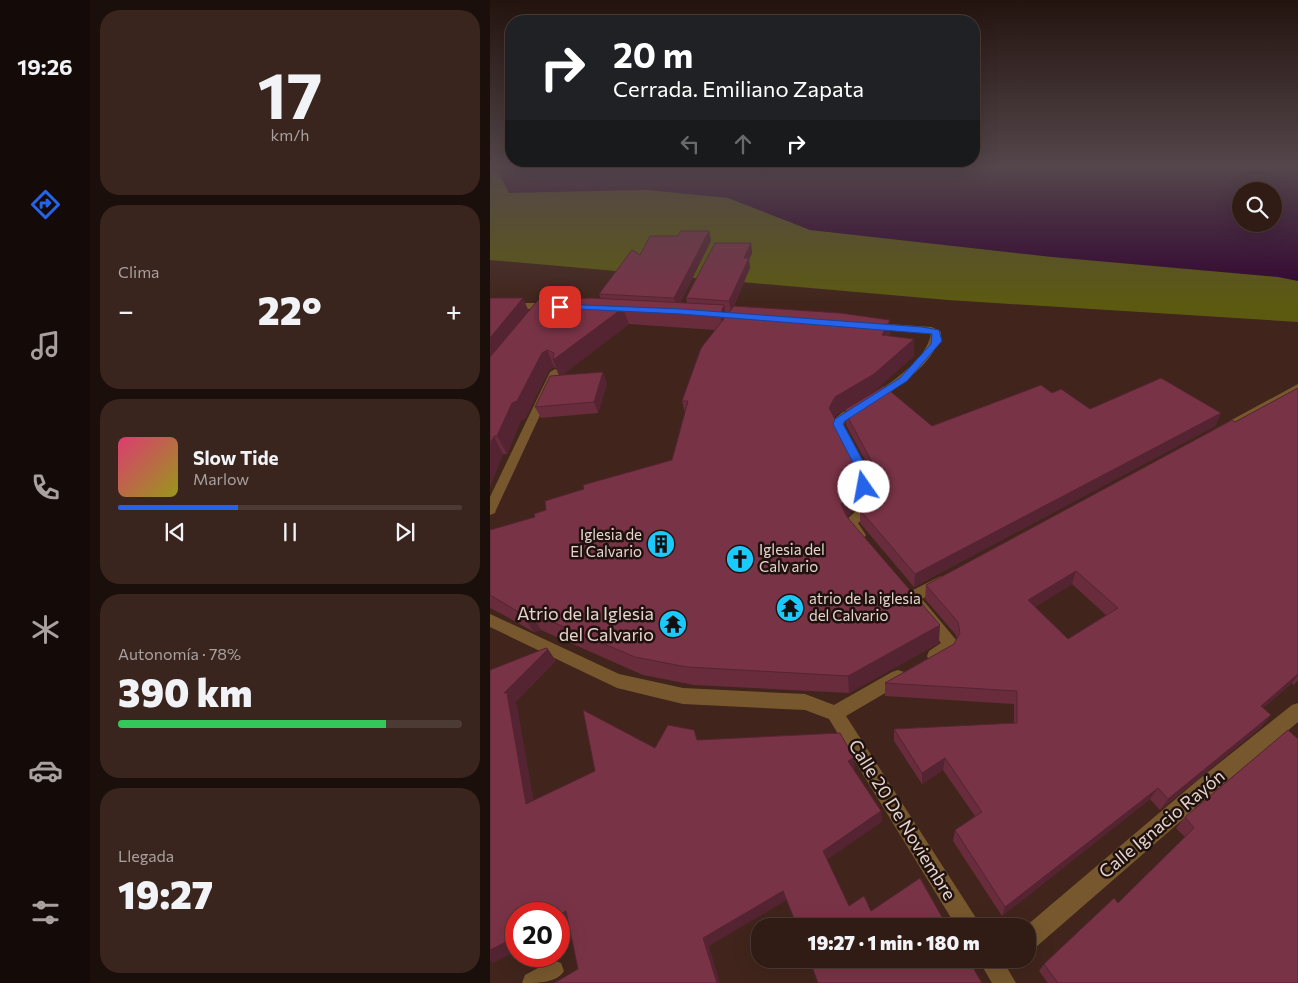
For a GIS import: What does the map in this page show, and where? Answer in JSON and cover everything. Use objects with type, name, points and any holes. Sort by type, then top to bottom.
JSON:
[{"type":"street","points":[[490,306],[546,309]]},
{"type":"street","points":[[863,326],[932,330],[936,332],[938,337],[935,345],[903,380],[840,419],[838,424],[866,476],[862,497],[865,506],[861,514],[851,522],[855,531],[868,545]]},
{"type":"street","points":[[490,510],[555,372]]},
{"type":"street","points":[[1203,438],[1298,387]]},
{"type":"street","points":[[924,662],[946,650],[949,641],[909,594],[955,574]]},
{"type":"street","points":[[490,620],[573,661],[617,680],[683,696],[804,702],[835,714],[910,670]]},
{"type":"street","name":"Calle Ignacio Rayón","points":[[1036,931],[1205,787],[1298,711]]},
{"type":"street","name":"Calle 20 De Noviembre","points":[[835,714],[963,918]]},
{"type":"street","points":[[533,983],[553,971]]},
{"type":"shaded area","points":[[490,212],[1232,212],[1232,232],[1282,232],[1282,212],[1298,212],[1298,322],[948,300],[490,260]]},
{"type":"shaded area","points":[[764,212],[1232,212],[1232,232],[1282,232],[1282,212],[1298,212],[1298,281],[1278,277],[1052,257],[810,230]]},
{"type":"building","points":[[681,231],[709,231],[674,298],[599,294],[632,250],[640,255],[650,236],[678,236]]},
{"type":"building","points":[[715,243],[751,243],[744,258],[749,258],[729,301],[686,298]]},
{"type":"building","points":[[490,298],[523,298],[490,338]]},
{"type":"building","points":[[591,298],[724,305],[720,315],[623,308],[553,360],[554,353],[547,350],[542,353],[517,401],[512,403],[497,436],[494,436],[490,444],[490,357],[538,300]]},
{"type":"building","points":[[734,306],[840,313],[890,320],[882,335],[914,339],[874,374],[835,397],[829,408],[857,459],[853,478],[856,486],[841,504],[847,517],[940,625],[848,676],[687,667],[635,657],[529,612],[522,614],[490,595],[490,530],[535,517],[534,514],[546,510],[545,501],[584,489],[583,485],[672,460],[688,401],[682,401],[701,348]]},
{"type":"building","points":[[603,372],[594,402],[535,407],[550,376]]},
{"type":"building","points":[[1161,378],[1221,413],[915,574],[860,510],[867,504],[872,492],[869,483],[873,464],[845,412],[846,409],[884,386],[932,426],[1041,385],[1052,393],[1061,389],[1090,409]]},
{"type":"building","points":[[1298,388],[1298,674],[1261,706],[1271,715],[1168,799],[1158,788],[1005,907],[955,830],[982,812],[945,758],[922,773],[894,729],[1017,723],[1017,691],[885,683],[954,644],[960,633],[958,622],[926,585],[1232,420],[1235,422]],"holes":[[[1076,571],[1118,608],[1068,639],[1028,600]]]},
{"type":"building","points":[[546,648],[548,649],[504,693],[507,693],[526,804],[595,771],[583,710],[655,748],[668,725],[694,730],[697,740],[840,733],[854,758],[848,761],[881,811],[823,851],[849,906],[864,896],[871,911],[920,878],[942,918],[794,918],[783,891],[703,938],[717,983],[554,983],[578,969],[570,930],[570,902],[505,902],[505,942],[490,950],[490,670]]},
{"type":"building","points":[[1288,730],[1298,739],[1298,983],[1058,983],[1044,964],[1114,898],[1118,903],[1194,828],[1185,817]]},
{"type":"building","points":[[812,968],[973,968],[982,983],[818,983]]},
{"type":"place","name":"Iglesia de El Calvario","points":[[661,544]]},
{"type":"place","name":"Iglesia del Calv ario","points":[[740,559]]},
{"type":"place","name":"atrio de la iglesia del Calvario","points":[[790,608]]},
{"type":"place","name":"Atrio de la Iglesia del Calvario","points":[[673,624]]},
{"type":"route","points":[[560,307],[681,312],[922,329],[936,332],[938,337],[935,345],[903,380],[840,419],[838,424],[866,476],[864,487]]}]
